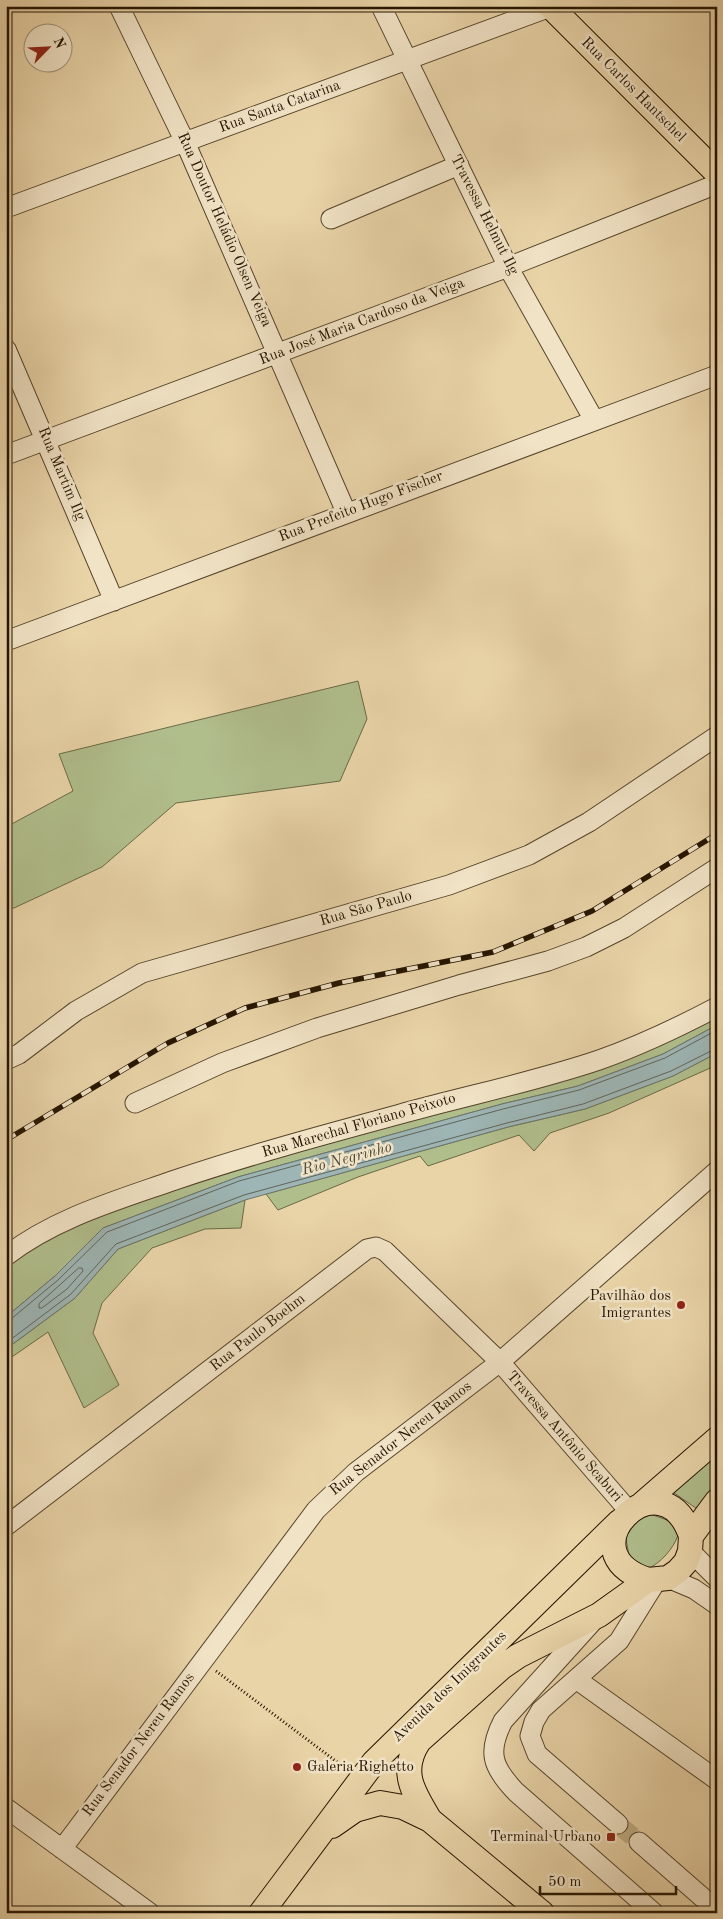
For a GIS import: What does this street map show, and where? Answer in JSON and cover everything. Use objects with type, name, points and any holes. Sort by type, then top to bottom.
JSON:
[{"type":"main road","name":"Rua Carlos Hantschel","points":[[551,7],[717,173]]},
{"type":"main road","name":"Avenida dos Imigrantes","points":[[261,1913],[359,1779],[374,1762],[630,1512],[717,1439]]},
{"type":"main road","name":"Avenida dos Imigrantes","points":[[430,1820],[416,1798],[410,1781],[408,1766],[412,1752],[419,1741],[502,1667],[518,1656],[599,1615],[658,1579],[678,1571],[686,1562],[691,1543],[717,1501]]},
{"type":"main road","points":[[658,1579],[634,1576],[622,1566],[615,1552],[614,1536],[630,1512],[654,1503],[667,1506],[678,1513],[687,1523],[691,1543]]},
{"type":"main road","points":[[320,1834],[355,1810],[380,1803],[403,1807],[430,1820],[542,1913]]},
{"type":"street","name":"Rua Doutor Heládio Olsen Veiga","points":[[120,6],[185,142],[346,512]]},
{"type":"street","name":"Travessa Helmut Ilg","points":[[381,6],[508,267],[594,420]]},
{"type":"street","name":"Rua Santa Catarina","points":[[6,208],[551,7]]},
{"type":"street","points":[[331,219],[459,166]]},
{"type":"street","name":"Rua José Maria Cardoso da Veiga","points":[[6,455],[48,441],[508,267],[717,184]]},
{"type":"street","name":"Rua Martim Ilg","points":[[6,349],[48,441],[114,600]]},
{"type":"street","name":"Rua Prefeito Hugo Fischer","points":[[6,641],[346,512],[717,375]]},
{"type":"street","name":"Rua São Paulo","points":[[6,1060],[19,1054],[76,1011],[142,974],[449,885],[529,855],[590,822],[717,736]]},
{"type":"street","points":[[134,1103],[222,1063],[317,1028],[548,961],[586,947],[624,928],[717,868]]},
{"type":"street","name":"Rua Marechal Floriano Peixoto","points":[[6,1256],[39,1234],[137,1193],[246,1158],[568,1070],[632,1046],[717,1008]]},
{"type":"street","name":"Rua Senador Nereu Ramos","points":[[62,1849],[300,1530],[334,1492],[356,1472],[500,1362],[717,1171]]},
{"type":"street","name":"Rua Paulo Boehm","points":[[6,1526],[367,1249],[376,1246],[385,1251],[500,1362]]},
{"type":"street","name":"Travessa Antônio Scaburi","points":[[500,1362],[630,1512]]},
{"type":"street","points":[[691,1543],[717,1578]]},
{"type":"street","points":[[618,1824],[538,1754],[530,1736],[534,1722],[541,1710],[618,1641],[658,1579],[694,1589],[717,1605]]},
{"type":"street","points":[[599,1615],[503,1721],[495,1737],[493,1757],[501,1776],[516,1792],[654,1913]]},
{"type":"street","points":[[576,1678],[717,1780]]},
{"type":"street","points":[[6,1808],[150,1913]]},
{"type":"street","points":[[638,1842],[715,1906]]},
{"type":"path","points":[[202,1661],[359,1779]]},
{"type":"green space","points":[[358,681],[367,719],[340,781],[176,803],[102,867],[14,908],[6,908],[6,827],[73,791],[59,754]]},
{"type":"green space","points":[[717,1007],[717,1025],[663,1054],[578,1086],[502,1104],[238,1177],[103,1228],[55,1276],[6,1317],[6,1256],[71,1219],[517,1084]]},
{"type":"green space","points":[[717,1053],[717,1065],[609,1113],[550,1133],[534,1151],[519,1135],[428,1166],[420,1156],[358,1177],[278,1210],[266,1194],[508,1127],[585,1109],[673,1076]]},
{"type":"green space","points":[[245,1200],[241,1228],[205,1229],[152,1248],[102,1303],[93,1333],[119,1385],[84,1408],[48,1332],[6,1361],[6,1349],[75,1298],[118,1249]]},
{"type":"green space","points":[[717,1447],[717,1482],[700,1511],[670,1490]]},
{"type":"green space","points":[[644,1512],[670,1521],[678,1535],[666,1555],[647,1569],[629,1556],[625,1533]]},
{"type":"green space","points":[[717,1521],[717,1553],[712,1545],[711,1537]]},
{"type":"water","name":"Rio Negrinho","points":[[717,1025],[717,1053],[673,1076],[585,1109],[508,1127],[245,1200],[118,1249],[75,1298],[6,1349],[6,1317],[55,1276],[103,1228],[238,1177],[502,1104],[578,1086],[663,1054]]},
{"type":"tunnel","points":[[618,1824],[639,1842]]},
{"type":"railway","points":[[6,1140],[168,1043],[245,1008],[339,983],[493,952],[592,911],[717,834]]},
{"type":"place","name":"Pavilhão dos Imigrantes","points":[[681,1305]]},
{"type":"place","name":"Galeria Righetto","points":[[297,1767]]},
{"type":"place","name":"Terminal Urbano","points":[[611,1837]]}]
